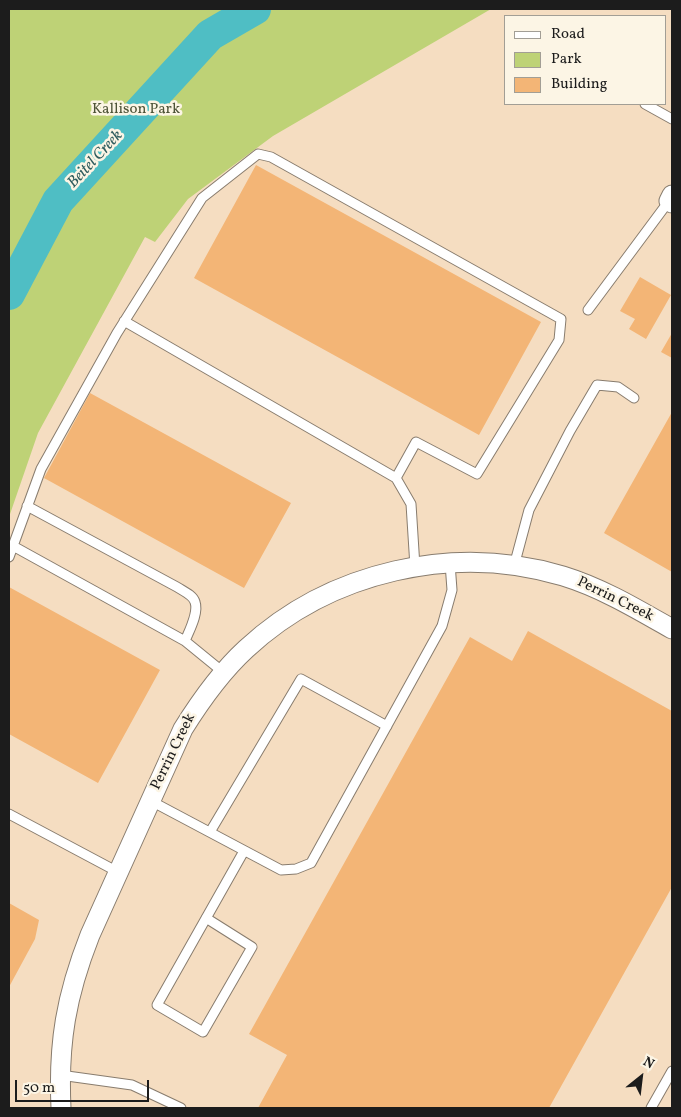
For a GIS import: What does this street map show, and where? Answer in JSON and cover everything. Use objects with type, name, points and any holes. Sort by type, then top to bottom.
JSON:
[{"type":"street","name":"Perrin Creek","points":[[61,1108],[60,1075],[67,1004],[76,969],[90,935],[183,729],[201,700],[223,672],[266,632],[300,608],[362,579],[395,570],[450,563],[497,563],[563,576],[595,588],[672,629]]},
{"type":"lane","points":[[647,105],[672,119]]},
{"type":"lane","points":[[9,557],[40,469],[124,321],[202,198],[258,154],[271,158],[561,319],[559,340],[478,474],[416,442],[396,478]]},
{"type":"lane","points":[[588,310],[671,199]]},
{"type":"lane","points":[[124,321],[396,478],[410,504],[415,567]]},
{"type":"lane","points":[[514,566],[529,510],[570,431],[597,385],[618,388],[634,398]]},
{"type":"lane","points":[[27,506],[191,596],[196,603],[196,612],[185,640]]},
{"type":"lane","points":[[13,546],[185,640],[223,672]]},
{"type":"lane","points":[[151,801],[281,870],[296,869],[311,863],[442,626],[452,590],[450,563]]},
{"type":"lane","points":[[210,832],[301,679],[386,726]]},
{"type":"lane","points":[[9,814],[118,872]]},
{"type":"lane","points":[[206,918],[252,947],[203,1032],[157,1005],[244,850]]},
{"type":"lane","points":[[651,1108],[672,1071]]},
{"type":"lane","points":[[60,1075],[132,1085],[181,1108]]},
{"type":"green space","name":"Kallison Park","points":[[9,9],[491,9],[273,136],[188,199],[155,242],[145,237],[38,433],[9,517]]},
{"type":"building","points":[[256,165],[541,322],[479,435],[194,278]]},
{"type":"building","points":[[640,277],[671,295],[646,339],[629,329],[635,319],[620,311]]},
{"type":"building","points":[[672,333],[672,358],[661,352]]},
{"type":"building","points":[[90,393],[291,503],[244,588],[44,478]]},
{"type":"building","points":[[672,412],[672,572],[604,533]]},
{"type":"building","points":[[9,587],[160,670],[98,783],[9,734]]},
{"type":"building","points":[[528,631],[672,711],[672,887],[549,1108],[258,1108],[287,1055],[249,1034],[470,637],[512,661]]},
{"type":"building","points":[[9,903],[39,920],[35,939],[9,987]]},
{"type":"waterway","name":"Beitel Creek","points":[[9,294],[58,201],[210,35],[255,9]]}]
